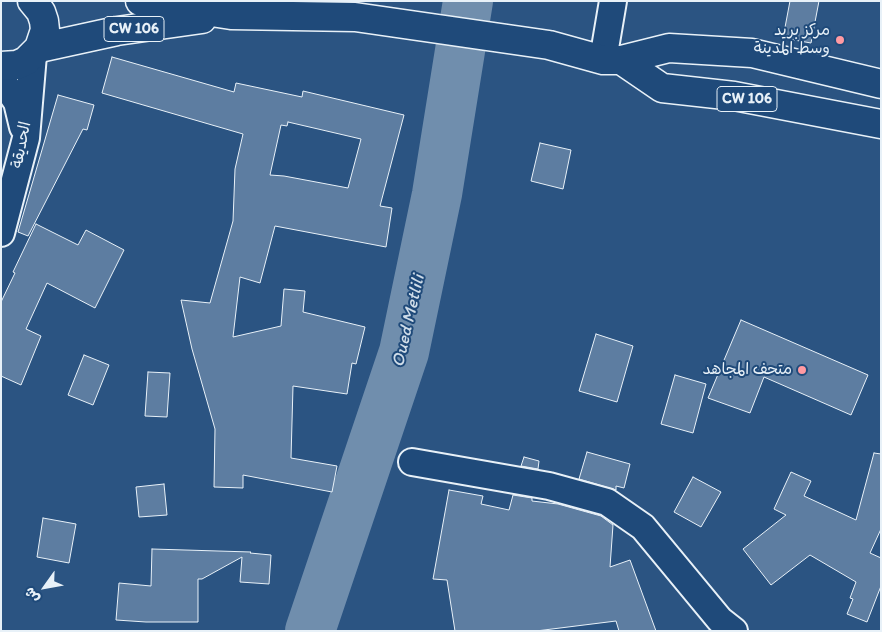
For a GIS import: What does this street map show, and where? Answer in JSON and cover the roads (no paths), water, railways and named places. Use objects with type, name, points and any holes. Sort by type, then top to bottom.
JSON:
[{"type":"main road","points":[[1,66],[17,65],[36,52],[45,30],[40,12],[32,1]]},
{"type":"main road","name":"CW 106","points":[[140,1],[230,15]]},
{"type":"main road","name":"CW 106","points":[[36,52],[117,32],[230,15],[326,8],[354,17],[549,45],[612,60],[662,88],[734,96],[881,124]]},
{"type":"main road","name":"CW 106","points":[[612,60],[669,48],[752,52],[881,84]]},
{"type":"street","points":[[612,60],[613,1]]},
{"type":"street","name":"الحديقة","points":[[1,233],[26,138],[36,52]]},
{"type":"street","points":[[1,79],[17,102],[26,138]]},
{"type":"street","points":[[412,462],[549,486],[607,502],[643,527],[720,620],[734,631]]},
{"type":"waterway","name":"Oued Metlili","points":[[310,631],[404,352],[437,194],[468,1]]},
{"type":"place","name":"مركز بريد وسط المدينة","points":[[840,40]]},
{"type":"place","name":"متحف المجاهد","points":[[802,370]]}]
